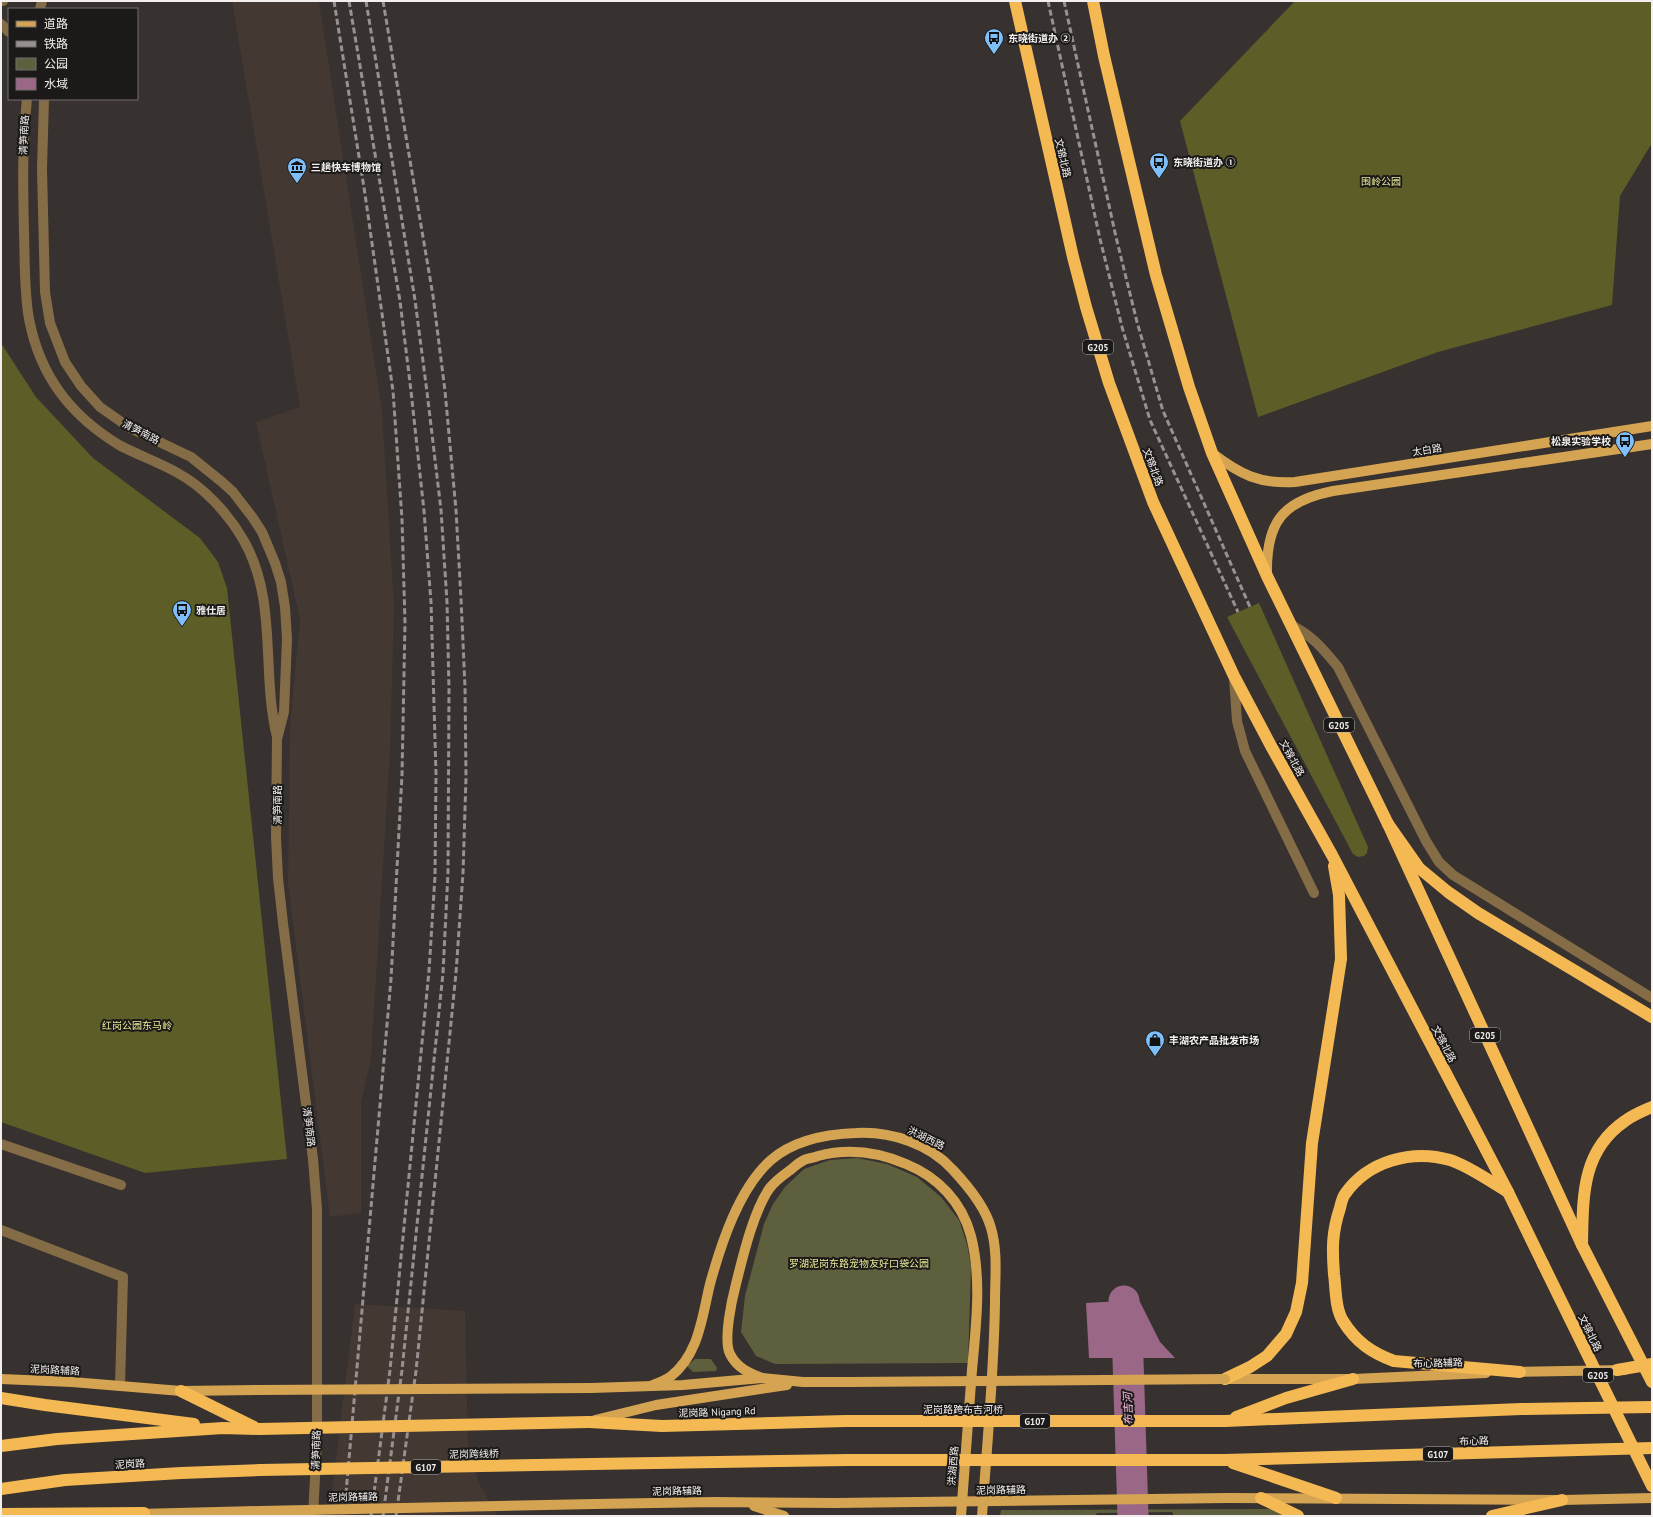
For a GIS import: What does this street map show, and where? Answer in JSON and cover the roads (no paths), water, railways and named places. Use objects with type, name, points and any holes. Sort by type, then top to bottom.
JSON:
[{"type":"highway","name":"文锦北路","points":[[1015,1],[1073,257],[1086,307],[1110,383],[1153,502],[1234,676],[1332,855],[1508,1192],[1652,1486]]},
{"type":"highway","name":"G205","points":[[1094,1],[1104,56],[1156,276],[1189,387],[1212,453],[1267,576],[1388,824],[1582,1245],[1652,1382]]},
{"type":"highway","points":[[1388,824],[1420,868],[1448,892],[1478,913],[1652,1017]]},
{"type":"highway","points":[[1225,1379],[1250,1367],[1267,1356],[1286,1334],[1296,1312],[1302,1284],[1312,1142],[1341,959],[1339,896],[1332,855]]},
{"type":"highway","points":[[1582,1245],[1583,1200],[1585,1185],[1588,1170],[1597,1149],[1614,1129],[1625,1120],[1652,1107]]},
{"type":"highway","points":[[1508,1192],[1450,1160],[1420,1156],[1391,1160],[1364,1173],[1344,1195],[1334,1228],[1333,1259],[1337,1301],[1342,1320],[1355,1337],[1375,1354],[1394,1361],[1520,1372]]},
{"type":"highway","points":[[1617,1370],[1652,1364]]},
{"type":"highway","points":[[1225,1421],[1286,1398],[1353,1379]]},
{"type":"highway","points":[[181,1391],[259,1429]]},
{"type":"highway","points":[[1,1398],[223,1428]]},
{"type":"highway","name":"G107","points":[[1225,1421],[1521,1409],[1652,1407]]},
{"type":"highway","name":"泥岗路跨布吉河桥","points":[[846,1421],[1225,1421]]},
{"type":"highway","name":"泥岗路 Nigang Rd","points":[[589,1422],[662,1426],[846,1421]]},
{"type":"highway","name":"G107","points":[[1,1446],[57,1439],[223,1428],[259,1429],[589,1422]]},
{"type":"highway","name":"布心路","points":[[1224,1460],[1652,1448]]},
{"type":"highway","name":"泥岗跨线桥","points":[[260,1470],[848,1460],[1224,1460]]},
{"type":"highway","points":[[1224,1460],[1336,1498]]},
{"type":"highway","name":"泥岗路","points":[[1,1489],[65,1480],[260,1470]]},
{"type":"highway","points":[[1261,1498],[1298,1516]]},
{"type":"highway","points":[[1492,1516],[1562,1500]]},
{"type":"highway","points":[[1,1514],[144,1514]]},
{"type":"main road","name":"太白路","points":[[1212,453],[1229,466],[1252,478],[1267,482],[1295,482],[1652,426]]},
{"type":"main road","points":[[1267,576],[1269,542],[1277,521],[1295,504],[1318,494],[1333,490],[1652,444]]},
{"type":"main road","name":"洪湖西路","points":[[652,1386],[669,1377],[693,1349],[714,1271],[738,1206],[754,1179],[772,1160],[794,1146],[835,1134],[868,1132],[901,1138],[933,1152],[946,1162],[965,1182],[979,1202],[991,1226],[996,1248],[994,1341],[982,1516]]},
{"type":"main road","name":"洪湖西路","points":[[762,1378],[746,1371],[737,1364],[729,1353],[728,1338],[731,1304],[741,1263],[758,1210],[770,1189],[781,1176],[804,1160],[832,1153],[861,1152],[876,1154],[891,1157],[922,1170],[946,1190],[963,1213],[971,1236],[975,1260],[976,1317],[961,1516]]},
{"type":"main road","name":"布心路辅路","points":[[1225,1379],[1353,1379],[1520,1372],[1652,1370]]},
{"type":"main road","name":"泥岗路辅路","points":[[1,1379],[181,1391],[591,1388],[682,1385],[762,1378],[803,1382],[1225,1379]]},
{"type":"main road","name":"泥岗路辅路","points":[[589,1422],[656,1405],[803,1382]]},
{"type":"main road","points":[[1261,1498],[1562,1500],[1652,1498]]},
{"type":"main road","name":"泥岗路辅路","points":[[126,1516],[144,1514],[260,1511],[716,1502],[835,1503],[1261,1498]]},
{"type":"main road","points":[[716,1502],[756,1507],[784,1516]]},
{"type":"street","name":"清笋南路","points":[[27,100],[23,143],[26,288],[29,318],[38,353],[55,387],[83,418],[121,446],[178,473],[192,482],[210,497],[234,525],[249,551],[260,580],[268,632],[271,714],[277,739]]},
{"type":"street","name":"清笋南路","points":[[44,100],[42,169],[45,292],[50,323],[59,348],[72,374],[100,408],[130,428],[191,457],[204,466],[233,492],[262,532],[281,582],[285,607],[287,639],[284,712],[277,739],[276,837],[278,878],[313,1159],[317,1208],[317,1440],[313,1516]]},
{"type":"street","points":[[1291,625],[1306,633],[1322,647],[1338,668],[1426,841],[1439,862],[1453,875],[1652,998]]},
{"type":"street","points":[[1234,676],[1237,720],[1246,750],[1314,893]]},
{"type":"street","points":[[1,1144],[121,1185]]},
{"type":"street","points":[[1,1230],[122,1277],[120,1386]]},
{"type":"water","points":[[1139,1300],[1160,1342],[1175,1358],[1089,1358],[1086,1303]]},
{"type":"waterway","name":"布吉河","points":[[1124,1301],[1128,1359],[1133,1516]]},
{"type":"railway","points":[[334,1],[365,194],[393,391],[402,519],[405,623],[402,775],[391,979],[344,1516]]},
{"type":"railway","points":[[349,1],[400,301],[411,391],[424,511],[431,602],[436,774],[435,876],[429,971],[390,1370],[371,1516]]},
{"type":"railway","points":[[366,1],[415,300],[427,392],[441,510],[447,602],[449,689],[448,872],[443,973],[402,1370],[383,1516]]},
{"type":"railway","points":[[383,1],[433,296],[445,391],[456,510],[461,599],[465,687],[466,777],[463,873],[456,973],[416,1371],[396,1516]]},
{"type":"railway","points":[[1048,1],[1100,239],[1122,327],[1150,420],[1238,612]]},
{"type":"railway","points":[[1064,1],[1116,237],[1137,322],[1163,411],[1250,607]]},
{"type":"place","name":"东晓街道办 ②","points":[[994,55]]},
{"type":"place","name":"东晓街道办 ①","points":[[1159,179]]},
{"type":"place","name":"三趟快车博物馆","points":[[297,184]]},
{"type":"place","name":"松泉实验学校","points":[[1625,458]]},
{"type":"place","name":"雅仕居","points":[[182,627]]},
{"type":"place","name":"丰湖农产品批发市场","points":[[1155,1057]]},
{"type":"park label","name":"围岭公园","points":[[1381,181]]},
{"type":"park label","name":"红岗公园东马岭","points":[[137,1025]]},
{"type":"park label","name":"罗湖泥岗东路宠物友好口袋公园","points":[[859,1263]]}]
